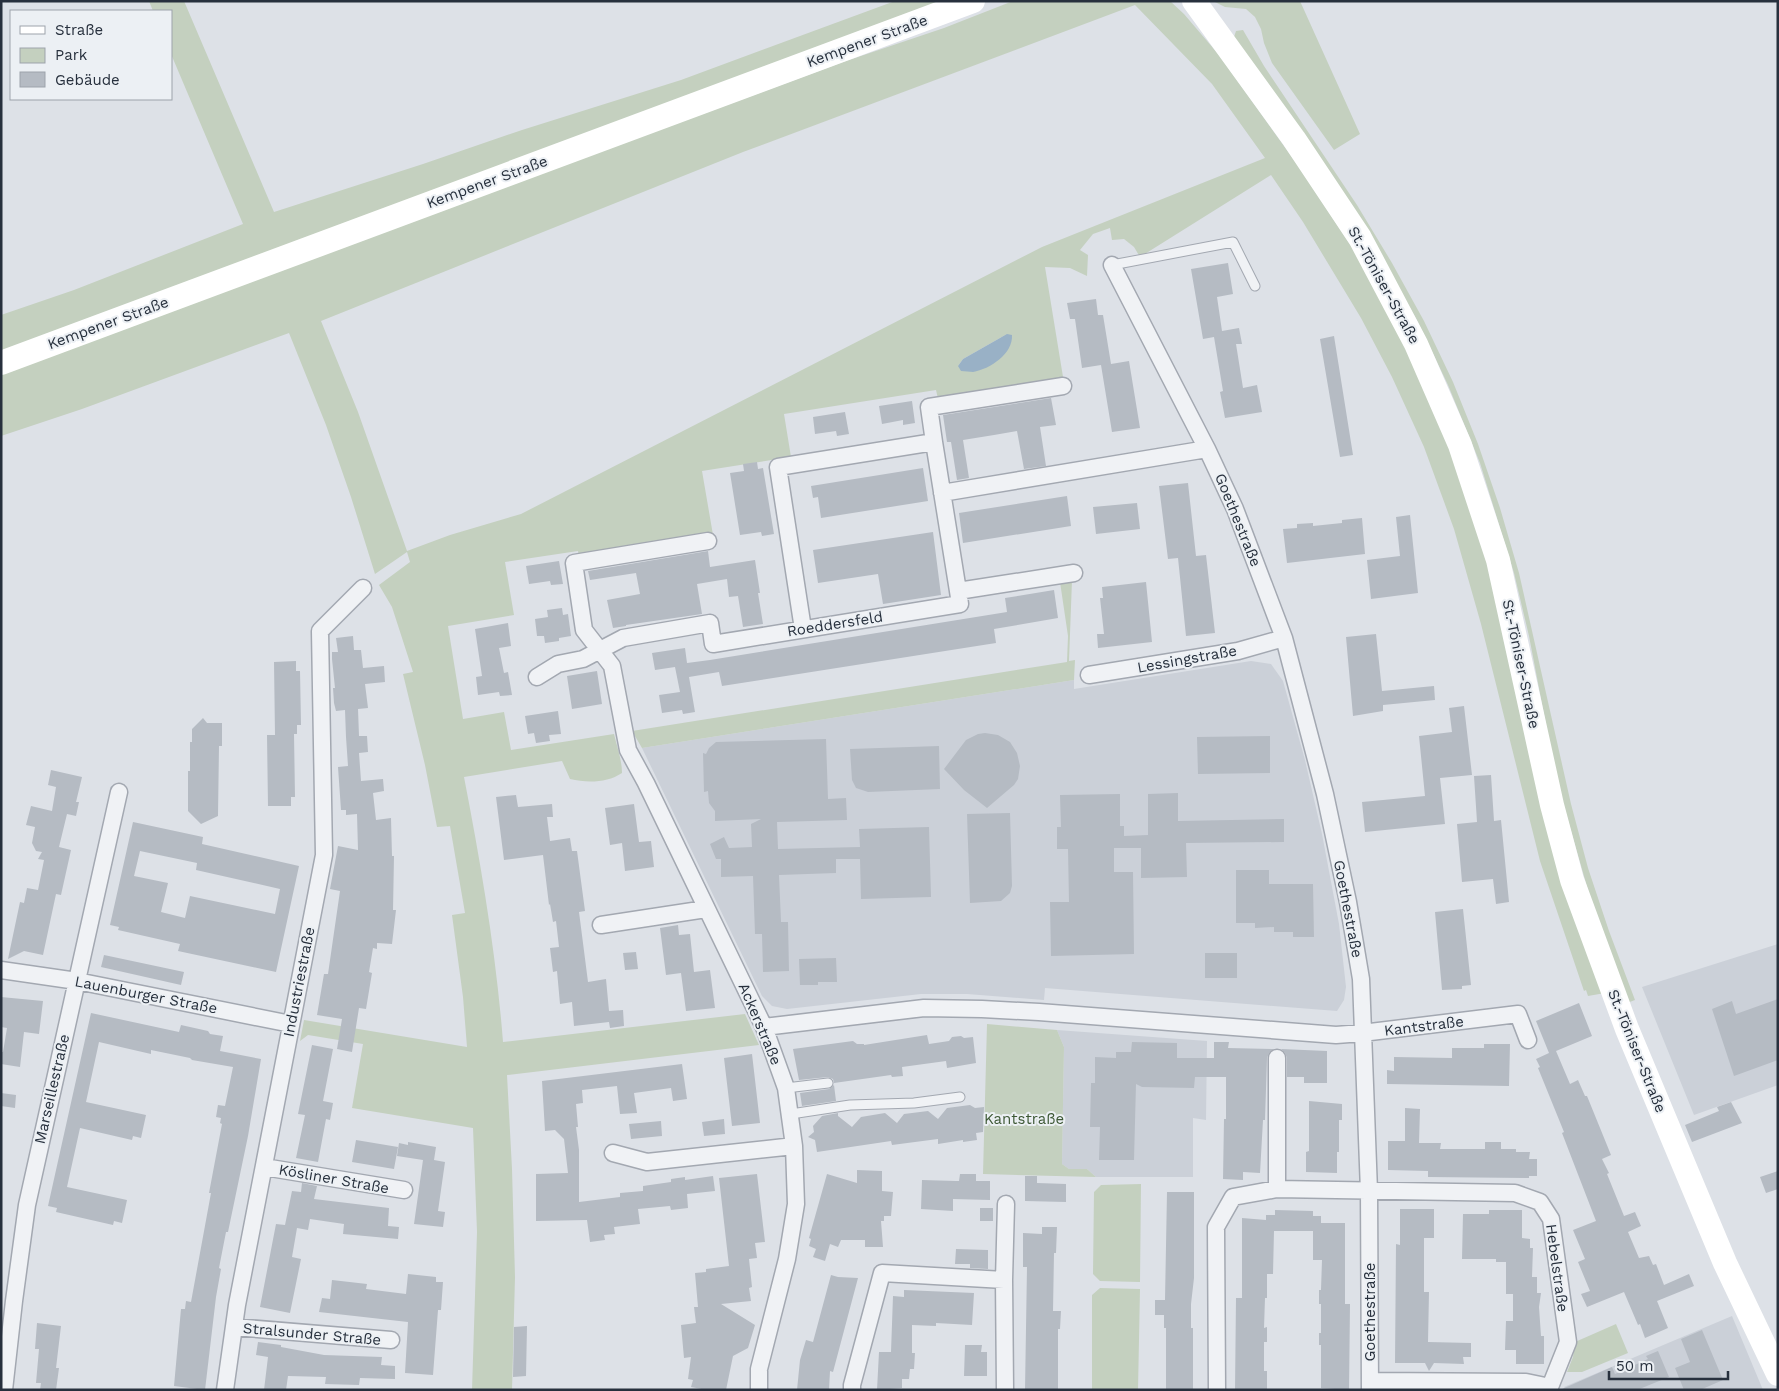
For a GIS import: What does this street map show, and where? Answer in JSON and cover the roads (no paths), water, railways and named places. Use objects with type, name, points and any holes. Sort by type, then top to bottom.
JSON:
[{"type":"main road","name":"Kempener Straße","points":[[1,363],[973,1]]},
{"type":"main road","name":"St.-Töniser-Straße","points":[[1194,1],[1294,139],[1360,238],[1416,344],[1460,445],[1498,560],[1552,806],[1572,880],[1627,1029],[1725,1263],[1776,1374]]},
{"type":"street","name":"Goethestraße","points":[[1112,265],[1236,508],[1284,638],[1323,785],[1348,902],[1361,979],[1369,1191],[1370,1385]]},
{"type":"street","points":[[1063,386],[929,407],[958,591],[1074,573]]},
{"type":"street","points":[[803,629],[778,467],[934,442]]},
{"type":"street","points":[[942,493],[1207,449]]},
{"type":"street","points":[[600,650],[584,630],[574,563],[708,541]]},
{"type":"street","name":"Industriestraße","points":[[225,1390],[234,1327],[324,855],[320,631],[363,588]]},
{"type":"street","name":"Roeddersfeld","points":[[536,677],[558,664],[583,659],[623,638],[710,623],[713,644],[960,604],[958,591]]},
{"type":"street","name":"Lessingstraße","points":[[1089,675],[1238,651],[1284,638]]},
{"type":"street","name":"Ackerstraße","points":[[600,650],[612,666],[628,750],[646,783],[764,1027],[786,1088],[794,1146],[796,1204],[787,1259],[759,1369],[759,1390]]},
{"type":"street","name":"Marseillestraße","points":[[4,1390],[27,1205],[119,792]]},
{"type":"street","points":[[601,925],[706,909]]},
{"type":"street","name":"Lauenburger Straße","points":[[1,970],[77,981],[291,1024]]},
{"type":"street","name":"Kantstraße","points":[[764,1027],[924,1008],[992,1009],[1336,1035],[1518,1014],[1528,1040]]},
{"type":"street","points":[[1277,1058],[1277,1189]]},
{"type":"street","points":[[613,1153],[647,1162],[794,1146]]},
{"type":"street","name":"Kösliner Straße","points":[[264,1167],[404,1190]]},
{"type":"street","name":"Hebelstraße","points":[[1217,1390],[1216,1227],[1234,1197],[1277,1189],[1515,1193],[1540,1202],[1551,1219],[1568,1342],[1551,1388],[1526,1382],[1370,1385]]},
{"type":"street","points":[[1005,1390],[1004,1280],[1006,1204]]},
{"type":"street","points":[[852,1390],[882,1273],[1004,1280]]},
{"type":"street","name":"Stralsunder Straße","points":[[234,1327],[391,1340]]},
{"type":"lane","points":[[1112,265],[1234,242],[1256,286]]},
{"type":"lane","points":[[786,1088],[828,1083]]},
{"type":"lane","points":[[791,1114],[850,1105],[914,1103],[960,1096]]},
{"type":"water","points":[[1007,334],[1012,335],[1009,348],[993,364],[973,372],[961,371],[958,366],[963,359]]}]
